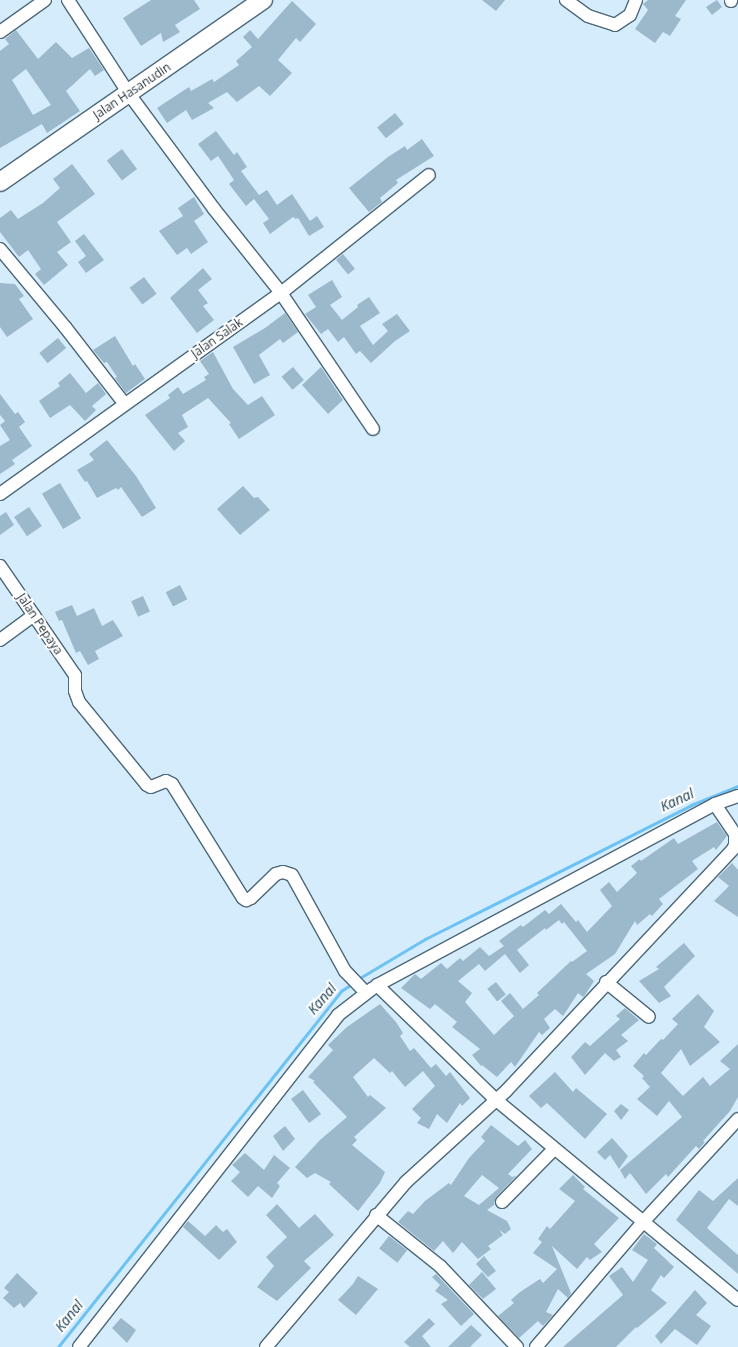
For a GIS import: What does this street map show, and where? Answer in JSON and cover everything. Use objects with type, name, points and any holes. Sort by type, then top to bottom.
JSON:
[{"type":"main road","name":"Jalan Hasanudin","points":[[0,182],[263,0]]},
{"type":"street","points":[[0,32],[45,0]]},
{"type":"street","points":[[68,0],[129,94],[214,210],[281,293],[373,428]]},
{"type":"street","points":[[566,0],[588,16],[616,25],[630,15],[636,0]]},
{"type":"street","name":"Jalan Salak","points":[[0,494],[124,403],[281,293],[429,175]]},
{"type":"street","points":[[0,250],[65,327],[124,403]]},
{"type":"street","name":"Jalan Pepaya","points":[[0,566],[75,675],[75,691],[79,702],[147,785],[151,788],[166,781],[172,784],[242,898],[246,900],[251,898],[276,874],[283,872],[292,875],[344,971],[364,991]]},
{"type":"street","points":[[0,640],[34,615]]},
{"type":"street","points":[[79,1347],[338,1015],[364,991],[377,986],[715,804],[738,796]]},
{"type":"street","points":[[268,1346],[363,1234],[376,1215],[406,1182],[506,1091],[606,982],[733,849],[735,834],[715,804]]},
{"type":"street","points":[[606,982],[648,1017]]},
{"type":"street","points":[[377,986],[495,1099],[738,1300]]},
{"type":"street","points":[[536,1347],[643,1222],[738,1119]]},
{"type":"street","points":[[502,1202],[554,1149]]},
{"type":"street","points":[[376,1215],[440,1266],[517,1347]]},
{"type":"building","points":[[151,0],[194,0],[200,9],[175,25],[180,32],[163,42],[161,33],[141,46],[123,18]]},
{"type":"building","points":[[482,0],[505,0],[496,11]]},
{"type":"building","points":[[648,0],[686,0],[675,16],[681,19],[670,36],[663,32],[655,43],[635,29],[648,10],[643,4]]},
{"type":"building","points":[[717,0],[722,7],[712,15],[706,7]]},
{"type":"building","points":[[292,1],[316,24],[300,42],[296,38],[278,60],[292,73],[270,96],[259,86],[237,102],[227,92],[208,103],[214,108],[192,120],[186,110],[167,123],[157,108],[189,87],[191,91],[212,79],[214,82],[239,65],[236,61],[252,47],[243,37],[250,30],[258,39]]},
{"type":"building","points":[[16,30],[38,59],[56,42],[72,58],[89,48],[104,70],[95,76],[90,69],[66,91],[80,111],[47,133],[42,124],[0,148],[0,51],[9,44],[5,39]],"holes":[[[26,69],[51,105],[33,115],[12,80]]]},
{"type":"building","points":[[395,113],[404,124],[386,138],[377,127]]},
{"type":"building","points":[[216,131],[234,155],[237,152],[247,167],[241,171],[259,195],[267,190],[277,205],[292,194],[310,221],[317,216],[324,227],[309,236],[298,218],[293,217],[270,234],[263,223],[269,219],[254,199],[246,206],[229,184],[234,180],[218,156],[211,161],[198,144]]},
{"type":"building","points":[[422,139],[434,156],[396,180],[398,183],[380,198],[382,202],[369,212],[349,188],[388,157],[405,146],[407,150]]},
{"type":"building","points":[[122,149],[137,169],[122,180],[107,160]]},
{"type":"building","points":[[72,164],[95,194],[57,222],[71,242],[57,252],[68,265],[44,285],[35,274],[41,269],[28,250],[19,257],[0,232],[0,218],[11,210],[18,219],[43,203],[60,188],[53,179]]},
{"type":"building","points":[[194,197],[204,214],[194,221],[208,242],[191,254],[187,248],[177,255],[159,231],[183,216],[178,208]]},
{"type":"building","points":[[84,234],[104,260],[86,273],[78,262],[86,256],[75,241]]},
{"type":"building","points":[[343,254],[355,269],[348,274],[336,260]]},
{"type":"building","points":[[203,268],[212,279],[198,290],[208,303],[203,306],[214,320],[197,333],[170,298]]},
{"type":"building","points":[[144,277],[157,294],[142,305],[130,288]]},
{"type":"building","points":[[332,280],[342,297],[330,305],[342,320],[358,307],[357,305],[369,297],[380,313],[360,326],[373,345],[388,331],[382,324],[397,314],[410,331],[395,341],[371,363],[360,351],[356,354],[344,337],[338,342],[328,329],[321,334],[305,314],[316,307],[308,295]]},
{"type":"building","points":[[0,283],[15,284],[24,296],[19,299],[33,319],[7,337],[0,327]]},
{"type":"building","points":[[285,313],[298,332],[283,343],[280,339],[259,355],[270,375],[254,384],[233,347],[265,328]]},
{"type":"building","points":[[115,336],[133,366],[135,364],[145,379],[126,393],[115,378],[117,377],[107,362],[104,363],[93,350]]},
{"type":"building","points":[[58,338],[66,348],[48,363],[39,353]]},
{"type":"building","points":[[213,352],[233,389],[248,405],[262,396],[275,415],[239,439],[229,424],[231,423],[208,398],[182,415],[188,427],[178,433],[185,441],[174,451],[145,415],[170,398],[168,395],[178,387],[183,394],[206,380],[204,377],[209,374],[200,361]]},
{"type":"building","points":[[293,367],[304,380],[292,390],[282,377]]},
{"type":"building","points":[[321,367],[343,400],[328,414],[302,385]]},
{"type":"building","points":[[70,373],[86,393],[98,383],[106,394],[92,406],[96,410],[85,421],[70,405],[50,418],[39,401],[60,386],[58,383]]},
{"type":"building","points":[[0,394],[15,414],[18,412],[25,422],[19,427],[32,446],[12,460],[15,464],[0,474],[0,446],[10,440],[0,425],[5,421],[0,415]]},
{"type":"building","points":[[107,440],[136,476],[156,508],[142,517],[121,487],[97,498],[87,481],[85,482],[77,470],[94,460],[89,454]]},
{"type":"building","points":[[60,483],[81,518],[63,529],[42,494]]},
{"type":"building","points":[[243,486],[254,498],[258,497],[270,510],[240,535],[217,509]]},
{"type":"building","points":[[29,507],[42,526],[27,536],[14,517]]},
{"type":"building","points":[[6,512],[14,525],[0,535],[0,516]]},
{"type":"building","points":[[180,585],[187,599],[173,607],[166,592]]},
{"type":"building","points":[[143,596],[150,612],[138,617],[131,601]]},
{"type":"building","points":[[72,605],[77,616],[94,608],[102,626],[113,620],[123,636],[95,651],[99,659],[88,665],[80,651],[76,653],[62,620],[59,621],[55,612]]},
{"type":"building","points":[[717,822],[727,836],[716,850],[714,847],[692,861],[698,869],[659,899],[663,904],[652,916],[650,914],[637,925],[635,921],[615,954],[586,974],[594,981],[585,995],[583,997],[578,993],[563,1016],[555,1009],[544,1019],[550,1028],[542,1035],[539,1032],[515,1067],[511,1062],[497,1077],[481,1066],[472,1055],[480,1049],[452,1027],[457,1022],[435,1004],[430,1009],[401,988],[415,974],[421,979],[441,963],[447,969],[460,958],[463,961],[480,947],[489,956],[504,946],[499,941],[508,934],[521,925],[523,927],[545,910],[549,914],[561,904],[576,922],[578,920],[587,932],[612,906],[600,890],[609,882],[617,892],[637,873],[631,866],[674,838],[678,844]],"holes":[[[559,920],[562,924],[564,922],[587,951],[571,961],[523,1009],[510,993],[501,1001],[514,1016],[494,1035],[465,1002],[472,993],[458,981],[479,964],[485,971],[505,954],[520,973],[529,965],[517,950],[545,928],[546,930]]]},
{"type":"building","points":[[732,863],[738,870],[738,917],[714,901],[729,886],[718,877]]},
{"type":"building","points":[[684,943],[695,956],[664,987],[671,996],[659,1003],[639,981],[659,969],[656,967]]},
{"type":"building","points":[[496,982],[506,995],[497,1001],[487,989]]},
{"type":"building","points":[[698,994],[714,1011],[704,1027],[720,1042],[690,1066],[681,1049],[661,1073],[683,1096],[703,1077],[710,1086],[730,1069],[720,1061],[738,1044],[738,1097],[730,1111],[703,1141],[705,1142],[699,1149],[696,1146],[668,1177],[666,1174],[646,1194],[630,1173],[625,1179],[620,1170],[682,1117],[669,1101],[657,1116],[637,1099],[650,1087],[642,1078],[644,1076],[633,1066],[644,1053],[646,1055],[678,1024],[672,1019]]},
{"type":"building","points":[[380,1004],[396,1022],[403,1033],[400,1036],[410,1051],[414,1048],[431,1068],[436,1064],[446,1076],[450,1072],[470,1098],[462,1106],[460,1103],[447,1123],[437,1114],[429,1129],[417,1123],[421,1118],[412,1109],[435,1086],[423,1071],[405,1087],[392,1071],[390,1073],[374,1058],[353,1077],[368,1097],[370,1095],[386,1108],[354,1137],[357,1140],[352,1145],[385,1172],[380,1183],[358,1211],[329,1184],[331,1182],[315,1173],[307,1178],[295,1167],[320,1140],[347,1117],[313,1082],[315,1081],[308,1077],[333,1050],[328,1045],[347,1027]]},
{"type":"building","points":[[625,1008],[639,1020],[621,1035],[628,1041],[616,1050],[621,1057],[614,1061],[605,1053],[585,1075],[571,1057],[585,1042],[590,1046],[620,1019],[616,1016]]},
{"type":"building","points":[[555,1072],[573,1092],[576,1088],[607,1114],[585,1139],[547,1103],[541,1108],[529,1096]]},
{"type":"building","points":[[303,1090],[321,1114],[309,1123],[291,1099]]},
{"type":"building","points":[[621,1104],[629,1110],[621,1120],[614,1111]]},
{"type":"building","points":[[491,1125],[518,1146],[525,1140],[532,1149],[508,1174],[512,1177],[516,1176],[496,1197],[494,1205],[487,1210],[507,1221],[511,1229],[505,1234],[499,1230],[503,1235],[488,1246],[491,1249],[478,1259],[462,1242],[453,1253],[443,1241],[434,1251],[398,1222],[408,1211],[413,1214],[425,1201],[449,1183],[451,1185],[469,1158],[485,1141],[481,1137]],"holes":[[[482,1175],[499,1188],[479,1205],[464,1196]]]},
{"type":"building","points":[[285,1126],[295,1139],[283,1151],[273,1136]]},
{"type":"building","points":[[612,1138],[628,1156],[619,1169],[610,1155],[605,1160],[597,1152]]},
{"type":"building","points":[[245,1153],[264,1170],[274,1155],[290,1168],[277,1183],[280,1186],[272,1198],[258,1186],[248,1197],[231,1181],[240,1172],[232,1165]]},
{"type":"building","points":[[573,1175],[585,1187],[583,1189],[619,1218],[594,1244],[602,1252],[590,1260],[587,1257],[577,1269],[552,1246],[571,1293],[568,1298],[558,1289],[546,1312],[553,1315],[543,1326],[538,1321],[519,1338],[498,1316],[514,1303],[511,1300],[520,1292],[540,1279],[543,1283],[557,1269],[533,1253],[542,1242],[538,1239],[547,1226],[550,1229],[575,1201],[559,1189]]},
{"type":"building","points":[[738,1178],[738,1206],[729,1199],[707,1228],[738,1255],[738,1274],[676,1220],[699,1190],[713,1201]]},
{"type":"building","points":[[277,1204],[299,1228],[315,1214],[334,1235],[304,1261],[311,1268],[277,1301],[257,1287],[274,1266],[266,1257],[287,1237],[266,1215]]},
{"type":"building","points":[[188,1221],[205,1236],[216,1225],[223,1232],[227,1229],[237,1242],[219,1260],[183,1227]]},
{"type":"building","points":[[644,1234],[657,1244],[654,1248],[674,1267],[664,1278],[661,1275],[651,1290],[667,1303],[636,1327],[616,1347],[563,1347],[623,1295],[609,1276],[622,1267],[633,1282],[648,1260],[632,1250]]},
{"type":"building","points":[[389,1236],[407,1250],[397,1263],[379,1249]]},
{"type":"building","points":[[484,1256],[496,1271],[488,1277],[476,1264]]},
{"type":"building","points":[[482,1272],[496,1289],[483,1299],[469,1285]]},
{"type":"building","points":[[17,1273],[38,1293],[24,1308],[20,1303],[14,1308],[3,1298],[9,1292],[4,1288]]},
{"type":"building","points":[[436,1274],[474,1314],[461,1326],[441,1304],[448,1300],[435,1291],[440,1285],[432,1277]]},
{"type":"building","points":[[358,1276],[378,1289],[356,1315],[338,1300]]},
{"type":"building","points":[[695,1290],[707,1303],[696,1315],[711,1326],[697,1345],[675,1329],[661,1344],[655,1336]]},
{"type":"building","points":[[121,1318],[136,1330],[127,1343],[112,1328]]},
{"type":"building","points":[[429,1318],[435,1324],[422,1336],[431,1347],[410,1347],[404,1342]]},
{"type":"building","points":[[471,1325],[482,1335],[470,1347],[448,1347]]},
{"type":"waterway","name":"Kanal","points":[[358,979],[425,939],[691,805],[738,786]]},
{"type":"waterway","name":"Kanal","points":[[58,1347],[341,991],[353,983]]}]
